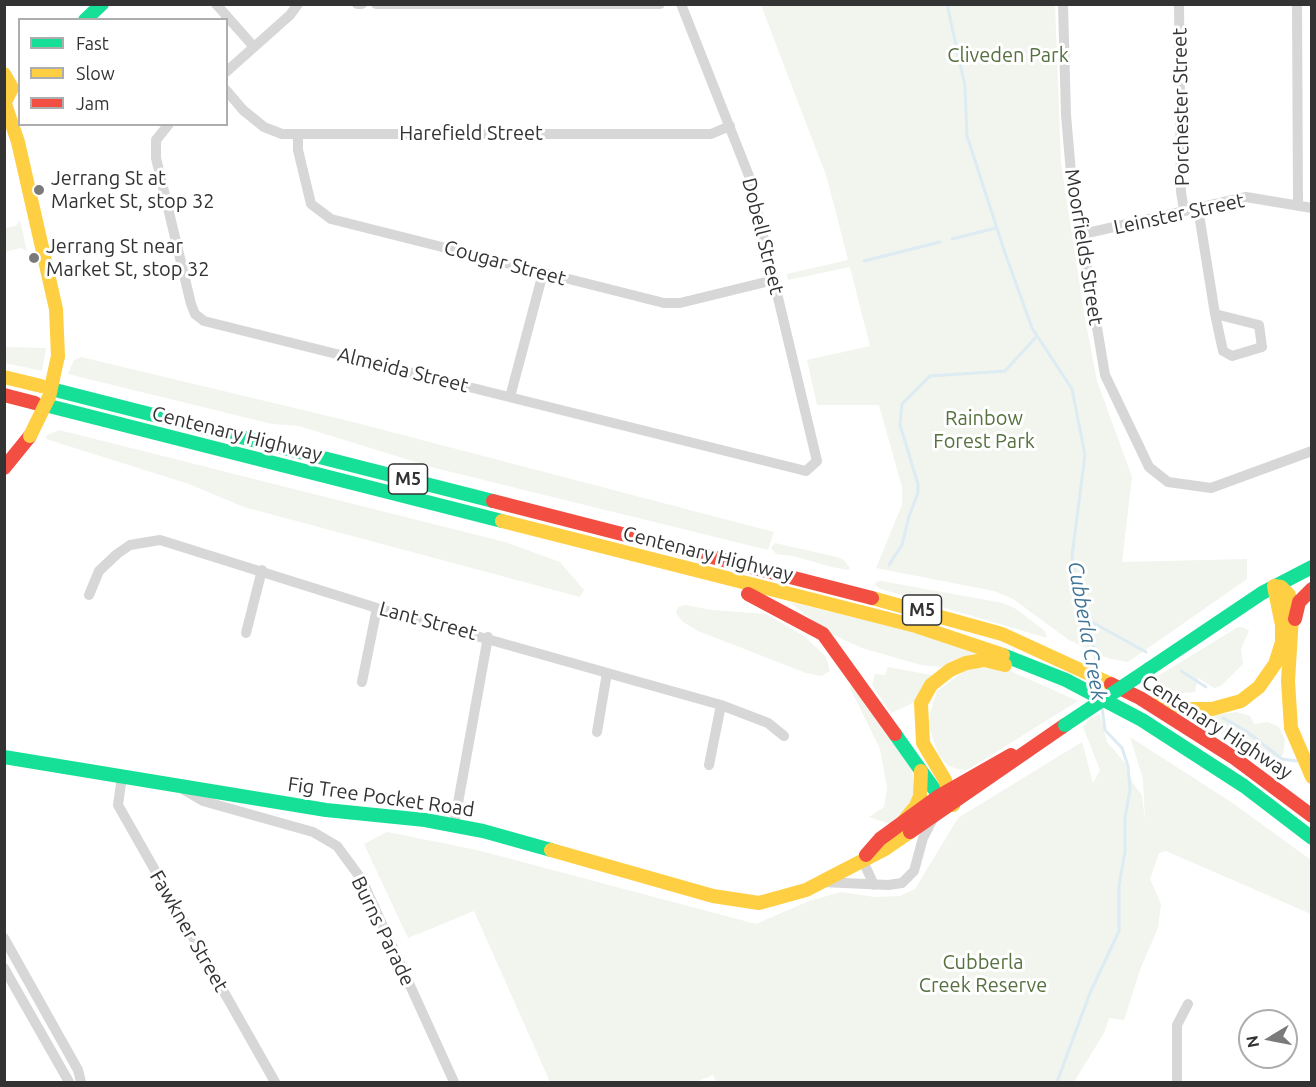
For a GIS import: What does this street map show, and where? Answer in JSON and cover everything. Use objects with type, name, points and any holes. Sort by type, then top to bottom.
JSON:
[{"type":"main road","points":[[87,18],[102,4]]},
{"type":"main road","points":[[4,468],[30,436],[49,397],[58,356],[56,309],[18,142],[5,104],[12,94],[12,77]]},
{"type":"main road","points":[[4,377],[41,386]]},
{"type":"main road","name":"Centenary Highway","points":[[58,391],[917,609],[1031,645],[1140,698],[1233,757],[1311,816]]},
{"type":"main road","points":[[4,395],[35,403]]},
{"type":"main road","name":"Centenary Highway","points":[[53,407],[916,626],[1019,660],[1084,689],[1143,720],[1203,758],[1311,838]]},
{"type":"main road","points":[[652,559],[753,596],[823,634],[921,771],[944,789]]},
{"type":"main road","name":"Fig Tree Pocket Road","points":[[862,859],[880,839],[944,789],[965,781],[1038,742],[1274,586],[1311,567]]},
{"type":"main road","points":[[1140,698],[1159,699],[1186,709],[1212,709],[1240,701],[1260,687],[1275,664],[1282,642],[1282,625],[1274,586],[1284,589],[1289,596],[1293,635]]},
{"type":"main road","points":[[1311,589],[1299,602],[1288,681],[1289,716],[1299,750],[1311,777]]},
{"type":"main road","points":[[953,805],[923,743],[920,725],[921,703],[931,685],[950,670],[966,663],[984,660],[1005,665],[1019,660]]},
{"type":"main road","name":"Fig Tree Pocket Road","points":[[4,757],[326,810],[454,825],[740,902],[775,901],[822,882],[862,859],[885,849],[1008,767],[1038,742]]},
{"type":"main road","name":"Fig Tree Pocket Road","points":[[4,766],[22,761]]},
{"type":"main road","points":[[903,822],[916,806],[920,796],[921,771]]},
{"type":"street","points":[[216,4],[254,47]]},
{"type":"street","points":[[228,70],[290,15],[297,4]]},
{"type":"street","points":[[357,4],[362,4]]},
{"type":"street","points":[[376,4],[660,4]]},
{"type":"street","name":"Dobell Street","points":[[681,4],[746,165],[817,461],[806,471]]},
{"type":"street","name":"Moorfields Street","points":[[1063,4],[1067,127],[1071,173],[1105,375],[1149,467],[1168,482],[1211,488],[1311,451]]},
{"type":"street","name":"Porchester Street","points":[[1179,4],[1181,192],[1184,210]]},
{"type":"street","points":[[1297,4],[1298,205]]},
{"type":"street","name":"Harefield Street","points":[[228,92],[243,110],[264,127],[282,134],[711,134],[730,126]]},
{"type":"street","name":"Almeida Street","points":[[167,126],[156,140],[156,158],[195,314],[204,321],[806,471]]},
{"type":"street","name":"Cougar Street","points":[[298,134],[298,150],[311,204],[327,217],[664,303],[680,303],[774,280]]},
{"type":"street","name":"Leinster Street","points":[[1083,234],[1245,197],[1311,208]]},
{"type":"street","points":[[1198,208],[1215,314],[1223,351],[1232,356],[1262,347],[1259,325],[1215,314]]},
{"type":"street","points":[[510,397],[543,273]]},
{"type":"street","name":"Lant Street","points":[[89,595],[99,571],[130,545],[160,540],[262,570],[377,608],[488,637],[722,705],[768,723],[784,736]]},
{"type":"street","points":[[246,633],[262,570]]},
{"type":"street","points":[[362,682],[377,608]]},
{"type":"street","points":[[454,825],[488,637]]},
{"type":"street","points":[[597,732],[607,673]]},
{"type":"street","points":[[709,765],[722,705]]},
{"type":"street","name":"Fawkner Street","points":[[122,776],[118,806],[275,1083]]},
{"type":"street","name":"Burns Parade","points":[[173,783],[203,801],[313,832],[337,846],[362,880],[454,1083]]},
{"type":"street","points":[[822,882],[897,885],[914,872],[923,838],[934,817]]},
{"type":"street","points":[[862,859],[874,885]]},
{"type":"street","points":[[4,938],[78,1070],[81,1083]]},
{"type":"street","points":[[4,968],[69,1083]]},
{"type":"street","points":[[1177,1083],[1177,1025],[1188,1004]]},
{"type":"green space","name":"Rainbow Forest Park","points":[[761,5],[1055,5],[1061,163],[1084,313],[1097,381],[1132,477],[1122,562],[1247,559],[1247,579],[1128,662],[1107,658],[1069,640],[1013,599],[994,591],[876,568],[902,505],[902,487],[879,405],[817,405],[807,360],[870,346],[850,267],[788,280],[787,274],[848,260],[827,178]]},
{"type":"green space","points":[[20,220],[27,251],[21,248],[5,252],[5,228],[16,226]]},
{"type":"green space","points":[[5,347],[46,348],[42,371],[5,363]]},
{"type":"green space","points":[[81,357],[353,422],[774,532],[768,550],[435,468],[299,426],[272,424],[68,374],[74,360]]},
{"type":"green space","points":[[59,430],[505,542],[560,562],[584,590],[580,597],[244,507],[189,484],[46,439],[47,435]]},
{"type":"green space","points":[[775,543],[837,557],[844,560],[850,568],[848,570],[832,567],[793,556],[776,554],[771,548]]},
{"type":"green space","points":[[881,581],[1003,603],[1016,609],[1045,631],[1047,638],[881,589],[876,586],[875,582]]},
{"type":"green space","points":[[790,602],[918,633],[980,654],[941,667],[921,665],[862,648],[827,632]]},
{"type":"green space","points":[[685,605],[712,610],[766,614],[804,636],[826,657],[830,671],[822,676],[806,673],[698,631],[683,622],[676,613],[678,607]]},
{"type":"green space","points":[[1238,627],[1249,631],[1241,649],[1243,664],[1221,686],[1214,688],[1198,678],[1195,692],[1180,693],[1157,686],[1153,679]]},
{"type":"green space","points":[[888,667],[931,675],[915,702],[891,713],[872,685],[875,674],[885,675]]},
{"type":"green space","points":[[969,668],[1006,669],[1078,701],[967,770],[957,769],[947,765],[938,754],[929,726],[930,713],[937,691]]},
{"type":"green space","points":[[852,681],[912,767],[915,800],[890,824],[869,817],[884,807],[887,788],[880,749],[850,688]]},
{"type":"green space","points":[[1236,712],[1250,716],[1254,724],[1268,722],[1279,727],[1285,740],[1283,755],[1266,765],[1226,733],[1202,719],[1202,717]]},
{"type":"green space","name":"Cubberla Creek Reserve","points":[[1100,714],[1107,742],[1125,763],[1133,783],[1142,795],[1145,821],[1143,779],[1130,737],[1234,804],[1311,860],[1311,914],[1166,851],[1159,853],[1150,879],[1161,904],[1158,928],[1141,967],[1124,1020],[1109,1018],[1104,1033],[1074,1082],[716,1082],[713,1075],[696,1082],[550,1082],[474,911],[408,938],[364,844],[387,832],[477,850],[756,924],[809,901],[841,892],[875,897],[900,896],[915,889],[958,818],[1082,742],[1093,783],[1100,770],[1083,727],[1090,718]]},
{"type":"waterway","name":"Cubberla Creek","points":[[947,4],[965,86],[967,136],[1032,328],[1072,389],[1085,455],[1072,556],[1076,585],[1087,607],[1097,668]]},
{"type":"waterway","points":[[952,239],[996,228]]},
{"type":"waterway","points":[[864,261],[940,242]]},
{"type":"waterway","points":[[889,565],[902,545],[909,516],[918,493],[918,484],[900,425],[902,404],[930,376],[1005,371],[1037,336]]},
{"type":"waterway","points":[[1090,621],[1146,652]]},
{"type":"waterway","points":[[1181,671],[1206,687]]},
{"type":"waterway","name":"Cubberla Creek","points":[[1057,1082],[1090,993],[1119,931],[1119,885],[1125,852],[1125,818],[1130,790],[1128,766],[1122,748],[1105,730],[1102,707]]},
{"type":"waterway","points":[[1223,718],[1246,731],[1282,759],[1297,761]]},
{"type":"traffic: fast","points":[[87,18],[102,4]]},
{"type":"traffic: fast","points":[[59,391],[493,501]]},
{"type":"traffic: fast","points":[[53,407],[502,521]]},
{"type":"traffic: fast","points":[[1149,669],[1262,593],[1312,567]]},
{"type":"traffic: fast","points":[[1003,655],[1066,680],[1142,720],[1244,786],[1312,838]]},
{"type":"traffic: fast","points":[[1065,725],[1149,669]]},
{"type":"traffic: fast","points":[[895,734],[939,796],[953,805]]},
{"type":"traffic: fast","points":[[4,757],[326,810],[425,820],[483,831],[551,850]]},
{"type":"traffic: slow","points":[[4,74],[12,88],[4,104]]},
{"type":"traffic: slow","points":[[5,104],[18,142],[56,309],[58,356]]},
{"type":"traffic: slow","points":[[30,436],[49,397],[58,356]]},
{"type":"traffic: slow","points":[[4,377],[41,386]]},
{"type":"traffic: slow","points":[[502,521],[916,626],[1003,655]]},
{"type":"traffic: slow","points":[[1161,700],[1186,709],[1212,709],[1241,701],[1259,687],[1275,664],[1282,642],[1282,625],[1274,586],[1281,587],[1289,595],[1292,616],[1288,681],[1291,728],[1312,777]]},
{"type":"traffic: slow","points":[[872,598],[1002,634],[1111,684]]},
{"type":"traffic: slow","points":[[953,805],[945,780],[923,743],[921,703],[931,685],[950,670],[966,663],[984,660],[1005,665]]},
{"type":"traffic: slow","points":[[903,822],[916,806],[920,796],[921,771]]},
{"type":"traffic: slow","points":[[551,850],[713,896],[759,903],[806,890],[885,849],[910,832]]},
{"type":"traffic: jam","points":[[4,395],[35,403]]},
{"type":"traffic: jam","points":[[4,468],[30,436]]},
{"type":"traffic: jam","points":[[493,501],[872,598]]},
{"type":"traffic: jam","points":[[1295,619],[1299,602],[1312,589]]},
{"type":"traffic: jam","points":[[748,594],[823,634],[895,734]]},
{"type":"traffic: jam","points":[[1111,684],[1140,698],[1233,757],[1312,816]]},
{"type":"traffic: jam","points":[[910,832],[1065,725]]},
{"type":"traffic: jam","points":[[866,855],[880,839],[939,796],[1011,755]]},
{"type":"place","name":"Jerrang St at Market St, stop 32","points":[[39,190]]},
{"type":"place","name":"Jerrang St near Market St, stop 32","points":[[34,258]]},
{"type":"park label","name":"Cliveden Park","points":[[1008,55]]}]
